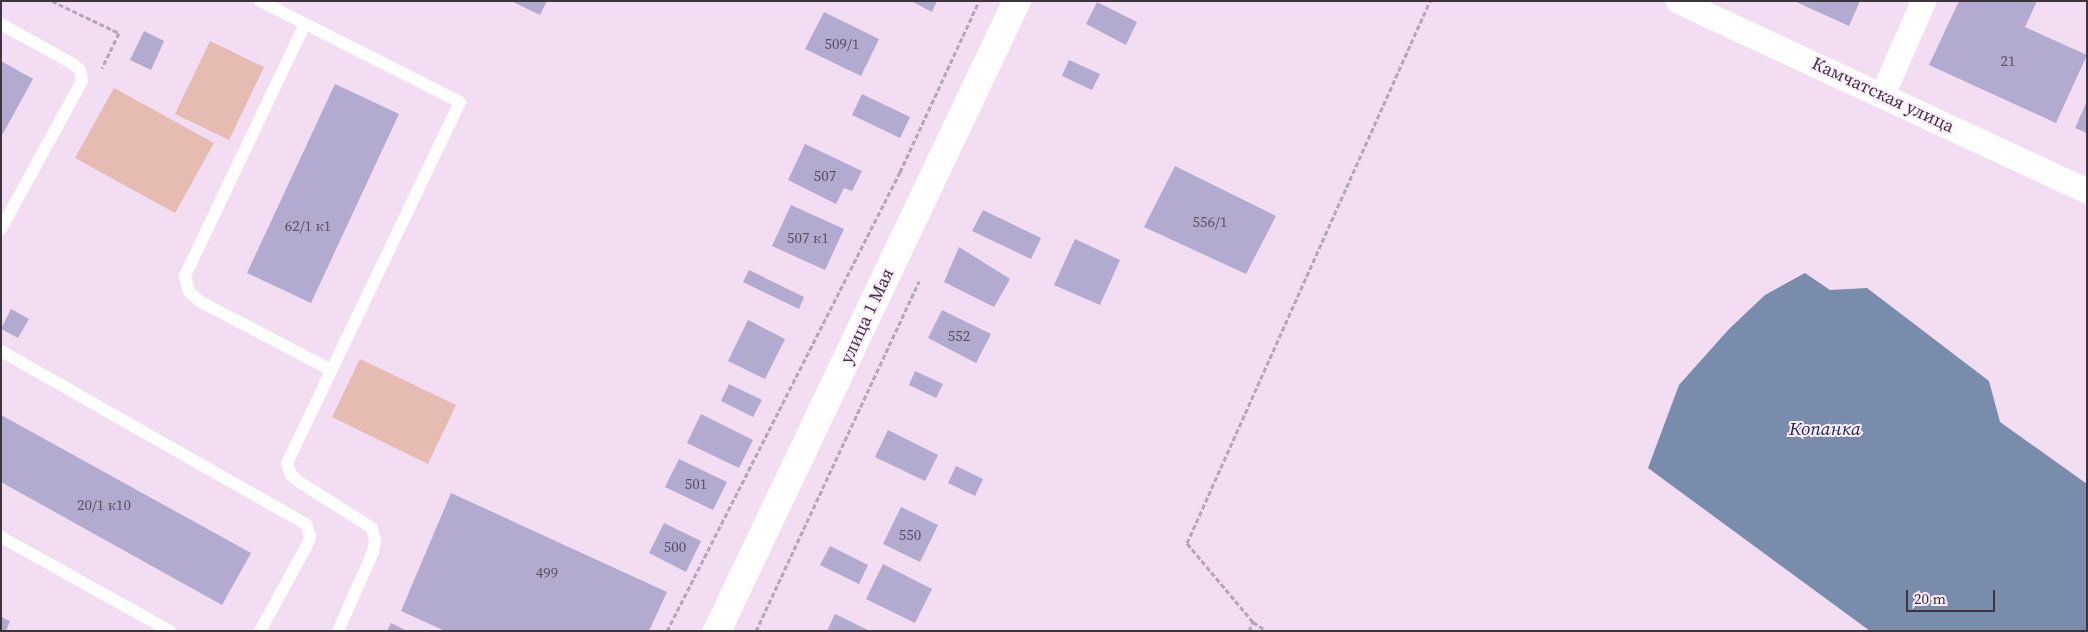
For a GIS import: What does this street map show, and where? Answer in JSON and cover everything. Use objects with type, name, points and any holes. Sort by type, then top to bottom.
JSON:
[{"type":"street","name":"улица 1 Мая","points":[[717,631],[1017,1]]},
{"type":"street","name":"Камчатская улица","points":[[1678,1],[2087,191]]},
{"type":"street","points":[[1882,95],[1923,1]]},
{"type":"lane","points":[[260,1],[460,102],[287,463],[291,475],[301,483],[372,528],[375,541],[373,552],[338,631]]},
{"type":"lane","points":[[1,24],[73,64],[80,70],[82,81],[1,229]]},
{"type":"lane","points":[[305,24],[185,276],[189,292],[201,302],[331,370]]},
{"type":"lane","points":[[1,351],[306,524],[310,537],[306,547],[260,631]]},
{"type":"lane","points":[[1,537],[170,631]]},
{"type":"path","points":[[52,1],[119,33],[102,68],[82,81]]},
{"type":"path","points":[[667,631],[900,172],[979,1]]},
{"type":"path","points":[[1267,631],[1253,622],[1187,543],[1430,1]]},
{"type":"path","points":[[756,631],[923,271]]},
{"type":"path","points":[[1249,631],[1253,622]]},
{"type":"shaded area","points":[[210,41],[264,67],[229,140],[175,114]]},
{"type":"shaded area","points":[[114,88],[214,143],[175,213],[75,158]]},
{"type":"shaded area","points":[[360,359],[456,405],[428,464],[332,417]]},
{"type":"water","name":"Копанка","points":[[1805,273],[1830,290],[1867,288],[1989,381],[2000,422],[2087,484],[2087,631],[1870,631],[1648,468],[1679,385],[1729,329],[1765,295]]},
{"type":"building","points":[[511,1],[547,1],[540,15]]},
{"type":"building","points":[[911,1],[937,1],[932,12]]},
{"type":"building","points":[[1794,1],[1860,1],[1849,26]]},
{"type":"building","points":[[1959,1],[2037,1],[2025,27],[2087,55],[2056,123],[1929,65]]},
{"type":"building","points":[[1097,2],[1137,22],[1126,45],[1086,24]]},
{"type":"building","points":[[824,12],[879,39],[861,76],[805,49]]},
{"type":"building","points":[[144,31],[164,41],[151,70],[130,60]]},
{"type":"building","points":[[1069,60],[1100,74],[1092,90],[1062,76]]},
{"type":"building","points":[[1,61],[33,79],[1,137]]},
{"type":"building","points":[[335,84],[399,114],[311,303],[247,273]]},
{"type":"building","points":[[862,94],[910,117],[900,138],[852,115]]},
{"type":"building","points":[[2087,101],[2087,133],[2075,128]]},
{"type":"building","points":[[805,144],[862,171],[852,191],[844,188],[836,204],[788,180]]},
{"type":"building","points":[[1175,166],[1276,216],[1246,274],[1144,227]]},
{"type":"building","points":[[791,205],[844,229],[825,270],[772,246]]},
{"type":"building","points":[[983,210],[1041,238],[1031,259],[972,231]]},
{"type":"building","points":[[1075,239],[1120,260],[1100,305],[1054,285]]},
{"type":"building","points":[[959,247],[1010,279],[994,307],[944,282]]},
{"type":"building","points":[[749,270],[804,297],[799,309],[743,282]]},
{"type":"building","points":[[11,309],[29,319],[18,338],[1,329]]},
{"type":"building","points":[[942,310],[991,334],[976,363],[928,338]]},
{"type":"building","points":[[748,320],[785,339],[765,379],[728,361]]},
{"type":"building","points":[[915,371],[943,384],[936,398],[909,385]]},
{"type":"building","points":[[729,384],[762,400],[753,417],[721,401]]},
{"type":"building","points":[[701,414],[753,440],[739,468],[687,443]]},
{"type":"building","points":[[1,415],[251,553],[222,605],[1,482]]},
{"type":"building","points":[[888,430],[938,455],[925,481],[875,457]]},
{"type":"building","points":[[679,459],[727,482],[713,510],[665,487]]},
{"type":"building","points":[[956,466],[983,479],[975,496],[948,483]]},
{"type":"building","points":[[451,493],[667,592],[649,631],[445,631],[401,611]]},
{"type":"building","points":[[901,507],[938,525],[920,562],[883,544]]},
{"type":"building","points":[[664,523],[701,541],[686,572],[649,553]]},
{"type":"building","points":[[830,546],[868,565],[859,584],[820,565]]},
{"type":"building","points":[[883,564],[932,589],[915,623],[866,599]]},
{"type":"building","points":[[835,614],[870,631],[827,631]]},
{"type":"building","points":[[1,617],[10,621],[6,631],[1,631]]},
{"type":"building","points":[[391,623],[407,631],[387,631]]}]
